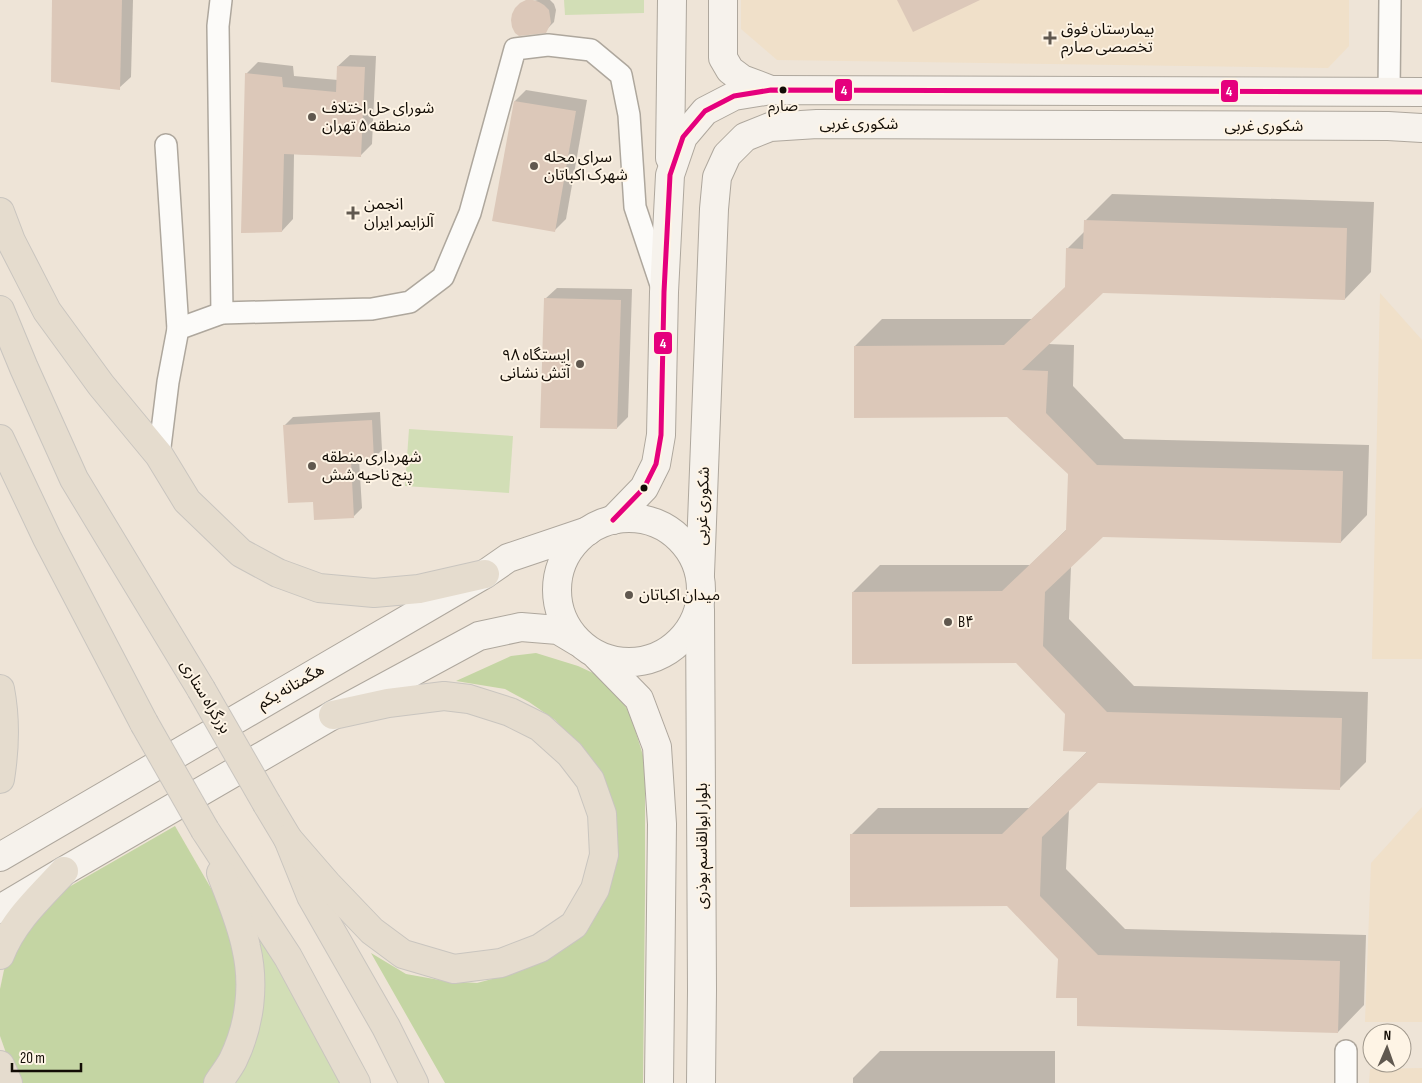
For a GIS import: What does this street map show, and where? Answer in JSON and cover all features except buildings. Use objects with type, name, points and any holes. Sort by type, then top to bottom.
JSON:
[{"type":"highway","points":[[0,212],[11,241],[47,311],[101,385],[159,455],[187,501],[241,554],[286,576],[319,588],[374,593],[419,589],[485,574]]},
{"type":"highway","name":"بزرگراه ستاری","points":[[0,310],[74,480],[200,688],[288,839],[311,896],[386,1027],[414,1083]]},
{"type":"highway","points":[[0,439],[47,538],[144,722],[205,830],[288,957],[356,1083]]},
{"type":"highway","points":[[0,689],[4,707],[4,752],[0,779]]},
{"type":"highway","points":[[288,839],[326,884],[372,931],[403,954],[454,969],[501,963],[540,948],[574,925],[595,889],[604,855],[602,814],[590,780],[570,754],[540,727],[510,712],[469,699],[444,696],[388,703],[333,715]]},
{"type":"highway","points":[[205,830],[246,946],[250,975],[250,1005],[244,1032],[232,1060],[218,1083]]},
{"type":"highway","points":[[0,954],[6,940],[19,920],[64,871]]},
{"type":"highway","points":[[0,1065],[8,1083]]},
{"type":"main road","points":[[613,520],[644,488],[656,464],[661,435],[664,292],[670,175],[672,0]]},
{"type":"main road","points":[[723,0],[723,58],[730,70],[742,78],[772,90]]},
{"type":"main road","points":[[670,175],[683,137],[705,111],[734,96],[772,90],[1422,92]]},
{"type":"main road","points":[[1388,126],[1389,92]]},
{"type":"main road","name":"شکوری غربی","points":[[700,574],[714,209],[717,176],[727,155],[745,136],[770,127],[818,124],[1388,126],[1422,128]]},
{"type":"main road","points":[[0,909],[333,715],[479,636],[520,627],[558,630],[588,649],[629,663],[660,656],[686,637],[700,609],[700,574],[689,548],[668,529],[642,519],[613,520],[588,531],[570,548],[559,572],[557,597],[563,621],[588,649],[639,699],[657,747],[662,824],[659,1083]]},
{"type":"main road","name":"هگمتانه یکم","points":[[0,857],[485,574],[508,558],[588,531]]},
{"type":"main road","name":"بلوار ابوالقاسم بوذری","points":[[700,609],[701,1083]]},
{"type":"main road","points":[[661,964],[702,965]]},
{"type":"street","points":[[221,0],[218,26],[222,313]]},
{"type":"street","points":[[1389,92],[1390,0]]},
{"type":"street","points":[[178,329],[222,313],[372,309],[410,302],[443,277],[470,213],[515,49],[548,44],[591,50],[621,75],[629,115],[635,207],[664,292]]},
{"type":"street","points":[[159,455],[168,382],[178,329],[166,145]]},
{"type":"street","points":[[1346,1051],[1346,1083]]},
{"type":"shaded area","name":"بیمارستان فوق تخصصی صارم","points":[[741,0],[1349,0],[1349,46],[1328,68],[777,60],[741,29]]},
{"type":"shaded area","points":[[1380,293],[1422,340],[1422,659],[1372,659]]},
{"type":"shaded area","points":[[1422,807],[1422,1022],[1365,1022],[1371,863]]},
{"type":"shaded area","points":[[1412,1068],[1422,1068],[1422,1083],[1369,1083],[1370,1073],[1412,1073]]},
{"type":"green space","points":[[564,0],[644,0],[644,13],[565,15]]},
{"type":"green space","points":[[409,429],[513,436],[509,493],[405,486]]},
{"type":"green space","points":[[536,653],[578,666],[606,679],[630,713],[645,762],[643,1083],[445,1083],[371,953],[406,974],[445,981],[477,983],[515,973],[554,953],[607,894],[577,745],[555,720],[529,702],[505,689],[456,681],[511,656]]},
{"type":"green space","points":[[175,826],[227,916],[238,953],[238,999],[227,1046],[205,1083],[20,1083],[11,1067],[0,1036],[0,989],[11,951],[55,895]]},
{"type":"green space","points":[[243,908],[344,1083],[232,1083]]},
{"type":"transit line","name":"4","points":[[613,520],[644,488],[656,464],[661,435],[664,292],[670,175],[683,137],[705,111],[734,96],[771,90],[1422,92]]},
{"type":"place","name":"بیمارستان فوق تخصصی صارم","points":[[1050,38]]},
{"type":"place","name":"صارم","points":[[783,90]]},
{"type":"place","name":"شورای حل اختلاف منطقه ۵ تهران","points":[[312,117]]},
{"type":"place","name":"سرای محله شهرک اکباتان","points":[[534,166]]},
{"type":"place","name":"انجمن آلزایمر ایران","points":[[353,213]]},
{"type":"place","name":"ایستگاه ۹۸ آتش نشانی","points":[[580,364]]},
{"type":"place","name":"شهرداری منطقه پنج ناحیه شش","points":[[312,466]]},
{"type":"place","name":"میدان اکباتان","points":[[629,595]]},
{"type":"place","name":"B۴","points":[[948,622]]}]
